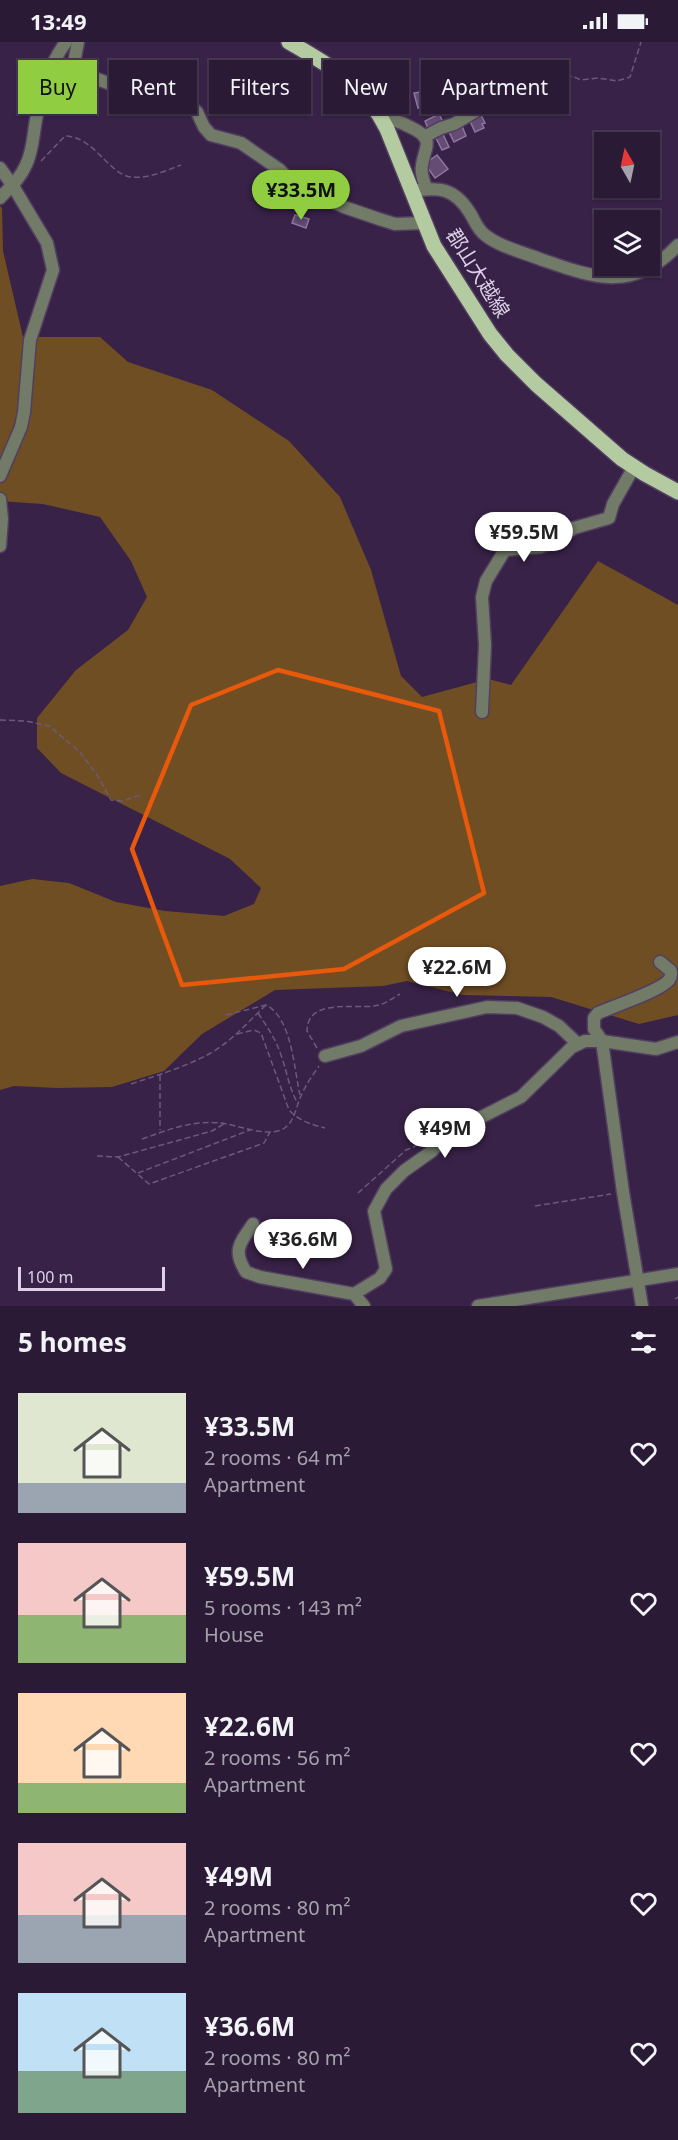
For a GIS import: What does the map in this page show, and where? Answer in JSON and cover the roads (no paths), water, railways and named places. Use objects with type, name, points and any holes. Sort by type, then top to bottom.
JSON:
[{"type":"main road","name":"郡山大越線","points":[[289,42],[342,73],[383,119],[419,190],[424,223],[434,246],[490,334],[507,355],[560,406],[634,467],[678,492]]},
{"type":"street","points":[[0,198],[14,186],[30,155],[42,88],[66,42]]},
{"type":"street","points":[[78,42],[73,68],[86,75],[141,95],[161,99],[182,99],[197,112],[204,127],[212,135],[241,142],[280,170],[291,182],[369,216],[395,224],[424,223]]},
{"type":"street","points":[[424,137],[471,114]]},
{"type":"street","points":[[383,119],[402,123],[421,132],[424,137],[427,149],[421,166],[419,190],[445,189],[456,195],[470,212],[478,228],[493,240],[588,274],[609,278],[628,277],[654,266],[678,245]]},
{"type":"street","points":[[0,168],[14,186],[22,204],[46,243],[53,270],[30,340],[21,427],[0,476]]},
{"type":"street","points":[[482,712],[485,645],[482,597],[486,581],[494,566],[505,550],[542,546],[553,542],[574,528],[609,518],[613,504],[634,467]]},
{"type":"street","points":[[0,499],[0,541]]},
{"type":"street","points":[[642,1306],[636,1280],[602,1041],[594,1029],[594,1018],[598,1013],[668,981],[671,977],[671,970],[660,962]]},
{"type":"street","points":[[325,1056],[361,1046],[401,1026],[487,1007],[517,1008],[543,1017],[559,1026],[578,1044]]},
{"type":"street","points":[[354,1294],[380,1278],[387,1269],[374,1211],[386,1189],[404,1171],[432,1151],[446,1135],[521,1097],[572,1047],[578,1044],[594,1040],[656,1049],[678,1042]]},
{"type":"street","points":[[253,1224],[243,1239],[237,1256],[246,1272],[260,1277],[354,1294],[364,1306]]},
{"type":"street","points":[[478,1306],[678,1274]]}]
